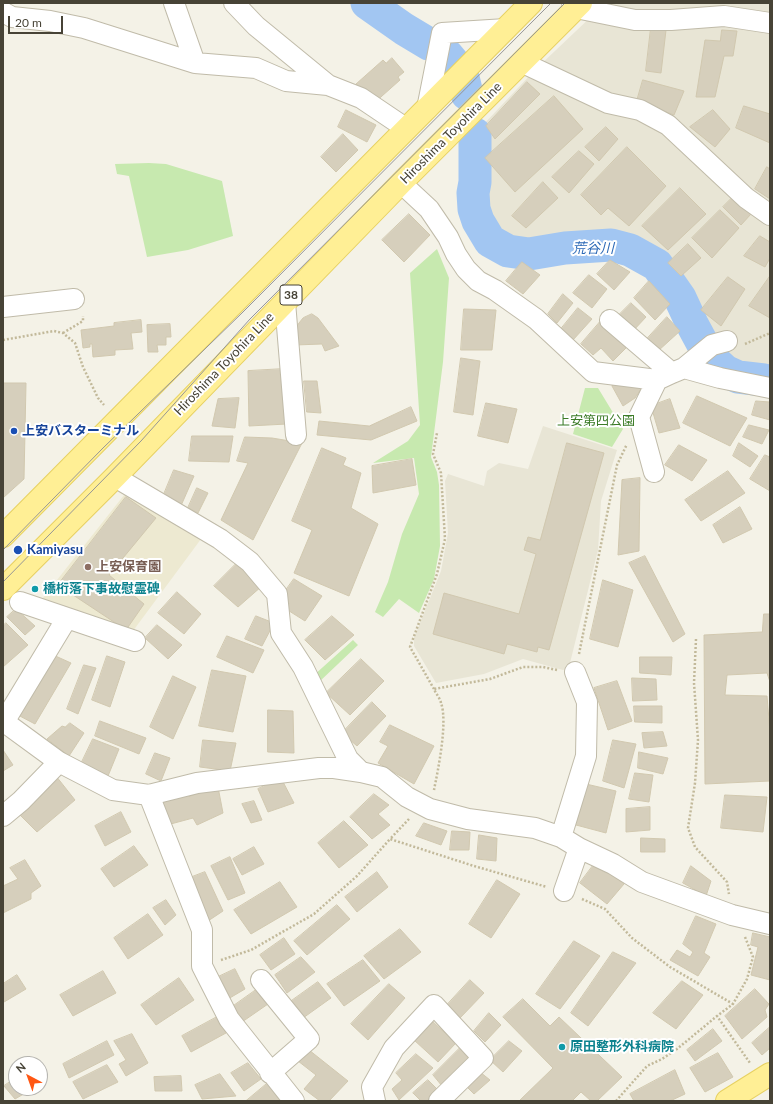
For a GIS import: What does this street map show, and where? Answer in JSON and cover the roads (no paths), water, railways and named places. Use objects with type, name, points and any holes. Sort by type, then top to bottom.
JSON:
[{"type":"main road","name":"38","points":[[3,536],[531,3]]},
{"type":"main road","name":"Hiroshima Toyohira Line","points":[[3,589],[115,477],[576,5]]},
{"type":"main road","points":[[727,1101],[770,1074]]},
{"type":"street","points":[[174,3],[195,63]]},
{"type":"street","points":[[234,3],[256,26],[328,85]]},
{"type":"street","points":[[576,5],[635,20],[671,20],[724,16],[770,23]]},
{"type":"street","points":[[3,12],[12,17],[50,21],[84,28],[195,63],[256,68],[286,81],[328,85],[361,98],[407,129]]},
{"type":"street","points":[[427,109],[442,33],[506,29]]},
{"type":"street","points":[[521,62],[608,103],[640,110],[668,125],[746,198],[770,215]]},
{"type":"street","points":[[401,183],[429,209],[448,237],[466,270],[478,281],[495,290],[536,318],[593,372],[692,361]]},
{"type":"street","points":[[3,307],[74,299]]},
{"type":"street","points":[[285,302],[296,435]]},
{"type":"street","points":[[610,320],[692,361],[720,378],[770,388]]},
{"type":"street","points":[[654,472],[639,417],[692,361]]},
{"type":"street","points":[[115,477],[220,539],[250,562],[277,594],[280,633],[303,667],[348,759],[361,772]]},
{"type":"street","points":[[20,602],[135,641]]},
{"type":"street","points":[[67,618],[4,721],[59,762],[113,790],[149,794],[196,783],[319,768],[334,768],[361,772],[382,777],[407,796],[430,809],[468,819],[535,828],[561,836],[579,848],[613,864],[642,882],[732,915],[770,924]]},
{"type":"street","points":[[561,836],[586,756],[587,702],[575,672]]},
{"type":"street","points":[[3,816],[21,801],[59,762]]},
{"type":"street","points":[[149,794],[202,930],[202,966],[229,1019],[270,1073],[294,1101]]},
{"type":"street","points":[[564,892],[579,848]]},
{"type":"street","points":[[261,980],[309,1039],[270,1073]]},
{"type":"street","points":[[375,1101],[372,1087],[394,1048],[434,1005],[483,1058],[439,1101]]},
{"type":"waterway","name":"荒谷川","points":[[367,3],[404,29],[429,44]]},
{"type":"waterway","name":"荒谷川","points":[[447,55],[462,73],[467,94]]},
{"type":"waterway","name":"荒谷川","points":[[475,134],[475,182],[473,193],[474,209],[478,221],[490,241],[508,251],[529,254],[565,248],[611,245],[630,250],[657,265],[680,298],[692,324],[713,360],[725,371],[738,377],[764,380]]},
{"type":"tram line","points":[[3,550],[103,448],[243,312],[551,3]]},
{"type":"tram line","points":[[3,582],[141,441],[250,319],[565,3]]},
{"type":"place","name":"上安バスターミナル","points":[[14,431]]},
{"type":"place","name":"Kamiyasu","points":[[18,550]]},
{"type":"place","name":"上安保育園","points":[[88,567]]},
{"type":"place","name":"橋桁落下事故慰霊碑","points":[[35,589]]},
{"type":"place","name":"原田整形外科病院","points":[[562,1047]]},
{"type":"park label","name":"上安第四公園","points":[[596,421]]}]
